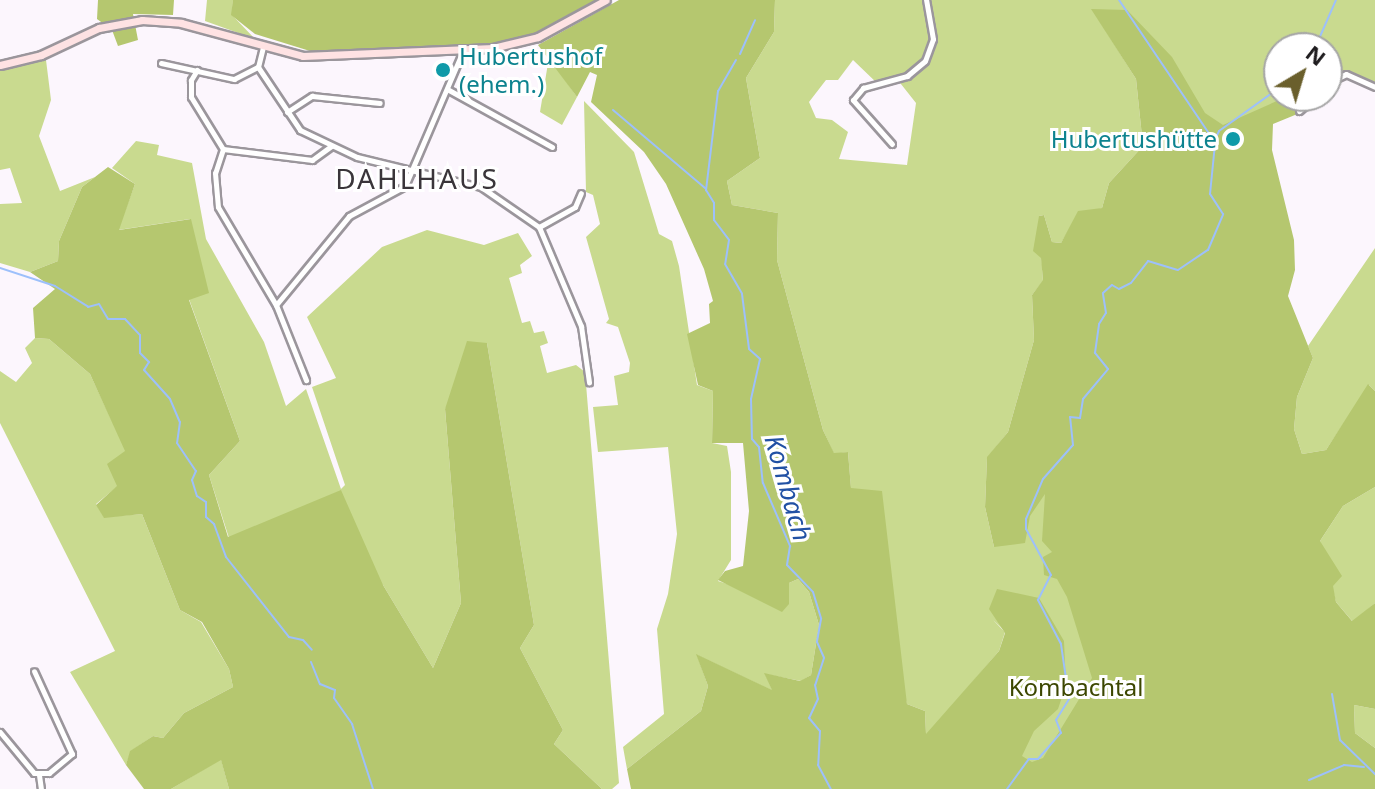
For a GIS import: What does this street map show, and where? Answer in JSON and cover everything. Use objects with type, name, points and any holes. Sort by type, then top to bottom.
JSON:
[{"type":"main road","points":[[0,65],[34,57],[99,28],[142,20],[181,23],[263,47],[335,58],[463,51],[515,44],[563,25],[606,0]]},
{"type":"street","points":[[892,144],[853,100],[863,88],[907,76],[925,61],[933,39],[926,0]]},
{"type":"street","points":[[263,47],[258,67],[300,130],[331,146],[411,171],[481,187],[539,227],[581,326],[589,382]]},
{"type":"street","points":[[276,305],[349,216],[398,194],[463,51]]},
{"type":"street","points":[[161,63],[234,79],[258,67]]},
{"type":"street","points":[[197,70],[191,80],[191,97],[223,149]]},
{"type":"street","points":[[1343,75],[1375,87]]},
{"type":"street","points":[[447,89],[552,147]]},
{"type":"street","points":[[287,112],[312,96],[380,103]]},
{"type":"street","points":[[223,149],[312,160],[331,146]]},
{"type":"street","points":[[223,149],[215,173],[218,207],[276,305],[306,380]]},
{"type":"street","points":[[539,227],[575,207],[581,193]]},
{"type":"street","points":[[34,671],[72,749],[57,768],[39,775]]},
{"type":"street","points":[[0,732],[26,767],[39,775]]},
{"type":"street","points":[[39,775],[41,789]]},
{"type":"green space","points":[[98,0],[174,0],[173,15],[133,14],[138,40],[118,46],[112,30],[97,19]]},
{"type":"green space","points":[[207,0],[233,0],[232,15],[255,39],[205,21]]},
{"type":"green space","points":[[233,0],[601,0],[536,35],[497,45],[310,51],[255,34],[231,15]]},
{"type":"green space","points":[[619,0],[775,0],[774,32],[746,78],[760,158],[727,181],[732,205],[778,213],[777,260],[823,430],[834,453],[848,452],[851,488],[882,491],[907,704],[925,711],[926,734],[999,651],[1005,633],[989,609],[997,589],[1039,598],[1064,641],[1066,685],[1058,709],[1034,731],[1022,756],[1032,762],[1043,758],[1092,678],[1067,597],[1057,579],[1044,575],[1043,557],[1052,552],[1042,541],[1045,494],[1030,516],[1025,543],[994,547],[985,507],[987,457],[1008,432],[1034,340],[1032,295],[1043,280],[1041,258],[1033,251],[1039,216],[1044,215],[1052,242],[1061,243],[1078,211],[1102,208],[1109,183],[1143,146],[1136,79],[1091,9],[1127,10],[1172,57],[1205,113],[1223,125],[1263,107],[1263,112],[1302,112],[1273,124],[1272,150],[1294,240],[1295,270],[1288,296],[1313,358],[1297,397],[1294,429],[1302,454],[1326,450],[1368,384],[1375,391],[1375,487],[1343,506],[1320,541],[1342,576],[1333,586],[1336,602],[1352,621],[1375,603],[1375,709],[1354,705],[1355,733],[1375,748],[1375,789],[631,789],[627,769],[701,711],[708,686],[696,654],[772,690],[764,673],[800,681],[811,675],[819,625],[809,592],[798,579],[789,583],[789,604],[782,612],[718,580],[725,571],[743,566],[749,511],[743,443],[712,443],[713,391],[698,385],[687,334],[710,323],[709,304],[713,301],[704,269],[666,184],[644,152],[591,102],[597,75],[590,72],[577,97],[538,45]]},
{"type":"green space","name":"Kombachtal","points":[[775,0],[1375,0],[1375,85],[1343,75],[1343,32],[1263,32],[1263,112],[1272,112],[1103,662],[1049,761],[988,789],[1040,663],[993,620],[1005,632],[999,651],[926,736],[925,711],[907,704],[851,489],[848,452],[834,454],[823,430],[777,260],[778,213],[732,205],[727,181],[760,158],[746,78],[774,32]],"holes":[[[1092,9],[1201,156],[994,547],[985,507],[987,458],[1008,432],[1034,340],[1032,295],[1043,281],[1039,216],[1044,215],[1052,242],[1061,243],[1076,218],[1102,208],[1109,183],[1143,146],[1136,79]],[[853,60],[879,85],[897,79],[916,103],[907,165],[839,159],[848,132],[832,120],[816,118],[809,102],[826,80],[838,80]]]},
{"type":"green space","points":[[549,57],[577,97],[562,125],[540,112]]},
{"type":"green space","points":[[46,60],[51,100],[39,136],[60,191],[95,177],[82,187],[59,241],[58,261],[30,272],[0,263],[0,204],[22,203],[10,168],[0,170],[0,70]]},
{"type":"green space","points":[[584,101],[634,152],[659,234],[672,241],[679,266],[697,385],[713,391],[712,443],[727,446],[731,472],[731,560],[718,581],[789,604],[789,583],[798,579],[809,592],[819,625],[811,675],[801,681],[765,674],[773,691],[697,655],[708,686],[701,711],[627,769],[623,747],[664,714],[657,629],[668,594],[677,534],[668,447],[598,452],[593,407],[618,405],[614,376],[629,372],[630,363],[618,327],[606,323],[609,319],[586,237],[600,224],[593,195],[586,192]]},
{"type":"green space","points":[[136,141],[159,145],[157,155],[192,163],[206,239],[264,342],[286,406],[306,389],[341,489],[345,485],[312,387],[336,378],[307,317],[382,247],[427,230],[484,245],[518,233],[532,256],[520,265],[522,273],[509,278],[522,323],[530,321],[534,333],[544,331],[548,343],[540,346],[547,373],[576,365],[585,372],[619,783],[612,789],[602,789],[554,744],[563,730],[520,648],[534,625],[487,343],[445,409],[461,603],[433,668],[383,585],[229,538],[209,475],[240,441],[189,299],[190,219],[118,230],[135,184],[112,168]]},
{"type":"green space","points":[[108,167],[135,184],[119,230],[191,219],[209,293],[189,300],[240,441],[209,475],[228,537],[341,490],[383,585],[433,668],[461,603],[445,409],[467,341],[487,343],[534,625],[520,648],[563,730],[554,744],[602,789],[229,789],[221,760],[171,789],[144,789],[126,765],[130,751],[153,736],[163,738],[184,713],[233,687],[229,669],[202,622],[180,610],[142,514],[104,518],[96,505],[117,486],[107,464],[125,451],[90,374],[49,339],[35,338],[33,308],[55,289],[30,272],[58,261],[59,241],[82,187]]},
{"type":"green space","points":[[1375,248],[1375,391],[1369,385],[1326,450],[1302,454],[1294,429],[1297,397],[1313,358],[1308,346]]},
{"type":"green space","points":[[35,338],[49,339],[90,374],[126,451],[118,486],[96,504],[104,517],[142,514],[180,610],[201,622],[229,669],[233,687],[184,713],[163,738],[153,736],[131,751],[126,765],[70,672],[115,651],[0,423],[0,371],[16,382],[32,363],[25,348]]},
{"type":"green space","points":[[1375,487],[1375,603],[1353,622],[1336,602],[1320,541],[1343,506]]},
{"type":"green space","points":[[1354,705],[1375,709],[1375,748],[1355,733]]},
{"type":"green space","points":[[221,759],[229,789],[171,789]]},
{"type":"waterway","points":[[1119,0],[1214,141]]},
{"type":"waterway","points":[[1322,32],[1336,0]]},
{"type":"waterway","name":"Kombach","points":[[740,54],[755,20]]},
{"type":"waterway","name":"Kombach","points":[[736,60],[718,91],[706,190],[714,203],[714,220],[729,240],[725,264],[742,294],[749,349],[760,359],[751,399],[752,439],[759,447],[763,483],[790,546],[787,565],[813,592],[821,619],[817,642],[824,658],[815,685],[818,699],[809,718],[820,731],[818,765],[831,789]]},
{"type":"waterway","points":[[1214,141],[1219,131],[1263,99]]},
{"type":"waterway","name":"Kombach","points":[[613,110],[705,188]]},
{"type":"waterway","points":[[1007,789],[1029,759],[1038,759],[1061,733],[1056,720],[1069,699],[1061,644],[1038,600],[1051,575],[1026,529],[1026,519],[1043,479],[1073,445],[1070,417],[1080,418],[1083,399],[1108,369],[1095,353],[1099,324],[1106,313],[1103,293],[1112,285],[1119,289],[1131,283],[1148,261],[1178,270],[1208,250],[1223,214],[1210,194],[1215,144]]},
{"type":"waterway","points":[[0,268],[55,286],[88,307],[99,304],[108,319],[125,319],[140,335],[140,353],[149,362],[144,370],[170,399],[180,422],[177,443],[196,471],[192,480],[197,496],[206,502],[206,517],[214,524],[226,557],[289,637],[303,640],[312,650]]},
{"type":"waterway","points":[[311,662],[320,684],[335,690],[334,698],[352,724],[373,789]]},
{"type":"waterway","points":[[1332,694],[1340,740],[1375,774]]},
{"type":"waterway","points":[[1309,780],[1344,765],[1364,767]]},
{"type":"place","name":"Hubertushof (ehem.)","points":[[443,70]]},
{"type":"place","name":"Hubertushütte","points":[[1233,139]]},
{"type":"district","name":"DAHLHAUS","points":[[417,178]]}]
